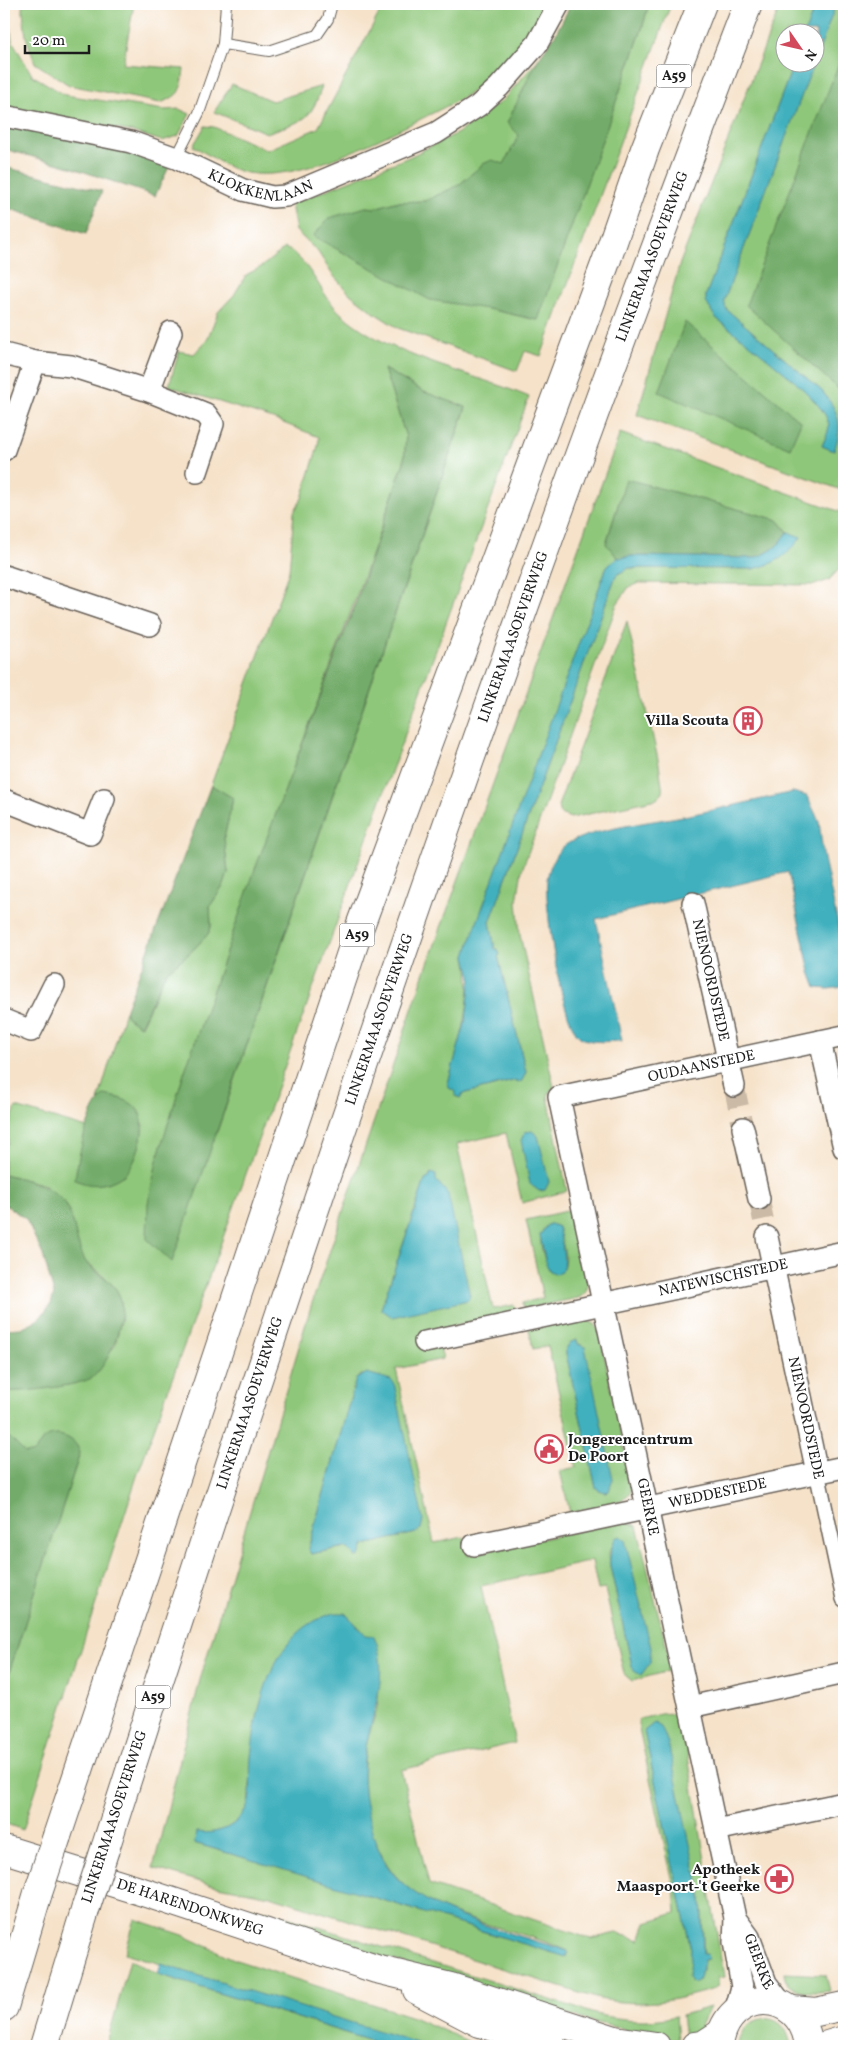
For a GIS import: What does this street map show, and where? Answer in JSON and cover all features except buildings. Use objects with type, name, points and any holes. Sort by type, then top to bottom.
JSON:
[{"type":"main road","name":"A59","points":[[4,2006],[38,1893],[360,926],[607,259],[645,148],[702,4]]},
{"type":"main road","name":"LINKERMAASOEVERWEG","points":[[44,2046],[86,1907],[205,1536],[402,951],[644,274],[748,4]]},
{"type":"main road","name":"DE HARENDONKWEG","points":[[4,1850],[143,1892],[376,1969],[451,1987],[615,2040],[656,2046]]},
{"type":"main road","name":"DE HARENDONKWEG","points":[[376,1969],[480,2023],[552,2046]]},
{"type":"main road","points":[[695,2046],[720,2040],[727,2020],[747,2004],[761,2001],[787,2008],[816,2012],[844,2006]]},
{"type":"main road","points":[[787,2008],[801,2020],[808,2033],[809,2046]]},
{"type":"main road","points":[[824,2046],[844,2040]]},
{"type":"street","name":"KLOKKENLAAN","points":[[4,116],[131,142],[176,158],[243,190],[272,197],[286,196],[436,133],[478,106],[499,87],[537,44],[559,4]]},
{"type":"street","points":[[149,391],[172,332]]},
{"type":"street","points":[[4,354],[35,362],[71,366],[149,391],[206,414],[213,424],[197,472]]},
{"type":"street","points":[[4,450],[35,362]]},
{"type":"street","points":[[4,576],[150,625]]},
{"type":"street","points":[[4,800],[90,834],[104,799]]},
{"type":"street","name":"NIENOORDSTEDE","points":[[694,903],[734,1086]]},
{"type":"street","points":[[4,1020],[31,1031],[54,985]]},
{"type":"street","name":"OUDAANSTEDE","points":[[559,1097],[844,1036]]},
{"type":"street","points":[[820,1041],[844,1148]]},
{"type":"street","name":"GEERKE","points":[[559,1097],[736,1918],[734,1942],[742,1987],[735,2012]]},
{"type":"street","points":[[743,1128],[758,1199]]},
{"type":"street","name":"NIENOORDSTEDE","points":[[767,1237],[844,1599]]},
{"type":"street","name":"NATEWISCHSTEDE","points":[[425,1342],[603,1302],[844,1252]]},
{"type":"street","name":"WEDDESTEDE","points":[[474,1545],[844,1466]]},
{"type":"street","points":[[690,1707],[844,1673]]},
{"type":"street","points":[[716,1830],[844,1803]]},
{"type":"street","name":"GEERKE","points":[[736,1918],[749,1937],[766,1983],[787,2008]]},
{"type":"lane","points":[[176,158],[199,113],[223,44],[226,4]]},
{"type":"lane","points":[[223,44],[269,51],[317,35],[328,19],[332,4]]},
{"type":"green space","points":[[4,4],[8,4],[12,40],[32,75],[65,95],[164,110],[179,109],[190,114],[178,136],[162,141],[133,132],[4,107]]},
{"type":"green space","points":[[22,4],[134,4],[123,64],[184,69],[179,91],[173,97],[160,103],[69,85],[35,63],[26,37]]},
{"type":"green space","points":[[384,4],[549,4],[529,37],[513,56],[477,88],[453,103],[419,120],[336,158],[290,172],[247,173],[226,165],[193,146],[205,126],[214,127],[267,150],[318,128]]},
{"type":"green space","points":[[571,4],[649,4],[642,29],[538,320],[493,310],[430,300],[313,236],[329,218],[366,207],[375,208],[395,202],[425,201],[459,185],[483,164],[492,160],[504,164],[519,135],[507,123],[537,61],[555,35]]},
{"type":"green space","points":[[649,4],[671,4],[541,356],[525,351],[517,371],[398,328],[350,294],[332,274],[318,252],[296,231],[291,204],[409,157],[458,133],[503,100],[537,61],[522,91],[519,135],[504,165],[483,164],[459,185],[425,201],[395,202],[375,208],[366,207],[493,310],[537,320],[642,29]]},
{"type":"green space","points":[[781,4],[816,4],[809,22],[776,22],[776,72],[791,72],[706,295],[706,302],[715,317],[778,366],[810,396],[822,410],[829,424],[822,446],[834,451],[838,425],[836,413],[822,391],[726,309],[724,301],[810,72],[826,72],[826,31],[836,4],[844,4],[844,491],[637,415],[680,263]]},
{"type":"green space","points":[[844,50],[844,394],[746,305]]},
{"type":"green space","points":[[232,84],[272,101],[322,86],[309,114],[297,122],[267,133],[214,112]]},
{"type":"green space","points":[[4,125],[118,150],[169,167],[155,196],[70,167],[4,149]]},
{"type":"green space","points":[[4,167],[102,191],[86,234],[4,207]]},
{"type":"green space","points":[[285,248],[305,265],[336,309],[366,332],[385,343],[425,360],[529,397],[378,808],[137,1476],[23,1830],[4,1823],[4,1688],[80,1453],[44,1439],[33,1454],[25,1453],[4,1432],[4,1391],[67,1385],[93,1377],[115,1345],[121,1320],[121,1300],[104,1276],[85,1262],[77,1241],[45,1185],[4,1174],[4,1144],[8,1144],[9,1127],[16,1107],[87,1128],[76,1171],[123,1176],[128,1170],[137,1152],[144,1125],[104,1095],[98,1101],[125,1011],[127,1017],[141,1026],[166,972],[191,952],[208,934],[211,927],[210,906],[224,885],[228,873],[224,838],[233,799],[211,785],[289,571],[294,512],[302,498],[319,437],[273,419],[169,386],[179,351],[194,354],[207,340],[218,312],[234,295],[246,275],[261,267]],"holes":[[[384,369],[424,392],[466,408],[216,1135],[158,1156],[216,981],[404,462],[406,437]]]},
{"type":"green space","points":[[685,322],[801,422],[790,448],[659,392]]},
{"type":"green space","points":[[384,369],[424,392],[466,407],[172,1262],[147,1239],[148,1203],[158,1156],[182,1079],[255,869],[355,605],[404,462],[406,437]]},
{"type":"green space","points":[[620,433],[844,513],[844,564],[829,580],[815,585],[639,583],[629,587],[617,604],[522,870],[517,901],[520,935],[554,1087],[548,1097],[567,1191],[522,1203],[506,1133],[457,1144],[493,1309],[514,1305],[516,1312],[421,1333],[440,1347],[443,1359],[396,1369],[434,1543],[464,1537],[468,1555],[624,1521],[637,1526],[672,1670],[632,1681],[624,1674],[605,1589],[598,1590],[592,1561],[481,1586],[515,1743],[401,1770],[429,1884],[591,1939],[616,1933],[640,1940],[646,1922],[676,1913],[674,1888],[638,1724],[640,1719],[668,1713],[673,1714],[682,1719],[724,1977],[718,1978],[718,1985],[714,1989],[657,2002],[630,2003],[599,1999],[270,1896],[208,1884],[153,1868],[201,1676],[311,1306],[423,977]],"holes":[[[626,480],[778,520],[788,532],[801,538],[752,569],[629,568],[616,575],[490,922],[495,950],[498,949],[500,955],[498,956],[526,1072],[521,1079],[461,1094],[460,1098],[455,1096],[456,1092],[448,1083],[465,1020],[469,988],[466,956],[607,566],[618,558],[606,543]],[[533,1133],[536,1135],[545,1190],[540,1191],[523,1136]],[[431,1173],[436,1180],[387,1313],[381,1309],[425,1180],[429,1178]],[[361,1375],[367,1375],[416,1533],[364,1545],[360,1556],[345,1547],[311,1554],[308,1549],[356,1379]],[[615,1540],[632,1666],[610,1566],[609,1553]],[[352,1620],[366,1637],[377,1688],[377,1707],[366,1748],[364,1788],[366,1809],[371,1829],[378,1848],[388,1866],[416,1894],[434,1904],[471,1919],[549,1943],[568,1951],[494,1935],[355,1890],[194,1843],[197,1832],[210,1834],[228,1828],[240,1818],[248,1805],[256,1722],[268,1681]],[[651,1726],[701,1895],[704,1960],[703,1969],[693,1983],[690,1982],[691,1950],[644,1731]]]},
{"type":"green space","points":[[626,479],[778,520],[788,532],[773,549],[753,558],[632,556],[618,558],[606,544]]},
{"type":"green space","points":[[627,621],[659,764],[663,793],[657,799],[571,818],[560,814],[558,806]]},
{"type":"green space","points":[[211,785],[233,798],[224,838],[228,873],[224,885],[210,906],[211,927],[208,934],[191,952],[166,972],[140,1026],[127,1017],[125,1011]]},
{"type":"green space","points":[[104,1095],[123,1099],[136,1107],[142,1120],[141,1139],[135,1158],[125,1174],[104,1184],[88,1184],[75,1179],[88,1122],[98,1102]]},
{"type":"green space","points":[[4,1174],[36,1183],[54,1192],[61,1199],[72,1219],[79,1245],[87,1264],[112,1284],[120,1297],[122,1306],[119,1328],[111,1351],[93,1377],[86,1380],[50,1388],[4,1391],[4,1329],[21,1328],[39,1319],[51,1304],[54,1294],[43,1255],[26,1219],[4,1204]]},
{"type":"green space","points":[[571,1210],[588,1284],[582,1296],[524,1309],[522,1303],[543,1298],[526,1220]],"holes":[[[551,1224],[558,1227],[565,1260],[562,1270],[550,1271],[542,1252],[542,1232]]]},
{"type":"green space","points":[[582,1318],[595,1324],[599,1331],[632,1486],[630,1493],[622,1501],[570,1513],[560,1471],[576,1467],[548,1346],[533,1349],[529,1329]],"holes":[[[577,1340],[578,1344],[582,1345],[609,1491],[604,1492],[596,1488],[566,1353],[566,1349],[572,1342]]]},
{"type":"green space","points":[[4,1432],[25,1453],[33,1453],[43,1439],[56,1435],[67,1437],[71,1440],[80,1453],[4,1688]]},
{"type":"green space","points":[[205,1899],[268,1911],[595,2014],[636,2020],[676,2016],[678,2039],[663,2039],[550,2011]]},
{"type":"green space","points":[[135,1919],[183,1935],[236,1960],[410,2016],[479,2046],[425,2046],[125,1953]]},
{"type":"green space","points":[[130,1960],[158,1974],[387,2046],[106,2046]]},
{"type":"green space","points":[[784,1973],[826,1975],[830,1991],[802,1991],[790,1985]]},
{"type":"green space","points":[[710,2007],[698,2032],[685,2038],[682,2015]]},
{"type":"green space","points":[[765,2018],[776,2021],[783,2027],[788,2035],[791,2046],[738,2046],[740,2035],[746,2027],[754,2021]]},
{"type":"water","points":[[816,4],[836,4],[826,32],[826,22],[809,22]]},
{"type":"water","points":[[791,72],[811,72],[724,301],[726,309],[822,391],[828,399],[836,413],[839,426],[834,451],[822,446],[829,427],[822,410],[795,382],[715,317],[706,302],[706,295]]},
{"type":"water","points":[[788,532],[801,537],[786,554],[774,562],[753,569],[629,568],[616,575],[490,922],[495,949],[498,949],[500,955],[498,956],[526,1072],[522,1081],[516,1082],[516,1080],[462,1094],[461,1098],[455,1096],[456,1092],[449,1088],[448,1083],[466,1020],[471,977],[466,956],[607,566],[618,558],[632,556],[753,558],[773,549]]},
{"type":"water","points":[[793,792],[807,796],[819,821],[823,854],[844,952],[844,987],[816,988],[810,972],[788,872],[596,919],[622,1041],[595,1041],[580,1037],[573,1027],[566,1010],[560,988],[548,913],[547,879],[549,870],[558,852],[575,840],[605,830],[689,815]]},
{"type":"water","points":[[532,1131],[538,1136],[549,1182],[545,1190],[539,1191],[530,1184],[521,1140],[525,1132]]},
{"type":"water","points":[[431,1173],[436,1175],[436,1180],[448,1194],[470,1296],[468,1300],[392,1317],[381,1309],[425,1180],[429,1178]]},
{"type":"water","points":[[551,1224],[558,1227],[563,1250],[562,1272],[557,1274],[550,1271],[546,1264],[540,1235],[547,1225]]},
{"type":"water","points":[[577,1340],[578,1344],[585,1347],[613,1479],[609,1491],[604,1492],[596,1488],[566,1353],[566,1349],[571,1342]]},
{"type":"water","points":[[367,1373],[391,1380],[394,1383],[423,1520],[421,1529],[416,1533],[364,1545],[360,1556],[355,1557],[354,1553],[345,1547],[311,1554],[308,1549],[356,1379]]},
{"type":"water","points":[[620,1536],[625,1540],[651,1648],[650,1663],[641,1675],[634,1671],[632,1666],[610,1566],[610,1555],[615,1538]]},
{"type":"water","points":[[335,1613],[345,1613],[366,1635],[374,1636],[379,1650],[379,1692],[364,1756],[363,1783],[373,1835],[387,1866],[398,1879],[433,1904],[478,1923],[568,1951],[566,1957],[194,1843],[197,1832],[220,1831],[233,1824],[243,1813],[250,1795],[251,1757],[258,1714],[272,1670],[283,1651],[297,1635],[314,1622]]},
{"type":"water","points":[[654,1723],[661,1727],[668,1743],[701,1895],[703,1954],[707,1954],[708,1959],[704,1960],[698,1981],[693,1983],[688,1978],[691,1950],[644,1731]]},
{"type":"water","points":[[161,1964],[425,2046],[387,2046],[158,1974]]},
{"type":"tunnel","points":[[734,1086],[743,1128]]},
{"type":"tunnel","points":[[759,1199],[767,1237]]},
{"type":"place","name":"Villa Scouta","points":[[748,721]]},
{"type":"place","name":"Jongerencentrum De Poort","points":[[549,1449]]},
{"type":"place","name":"Apotheek Maaspoort-'t Geerke","points":[[779,1879]]}]
